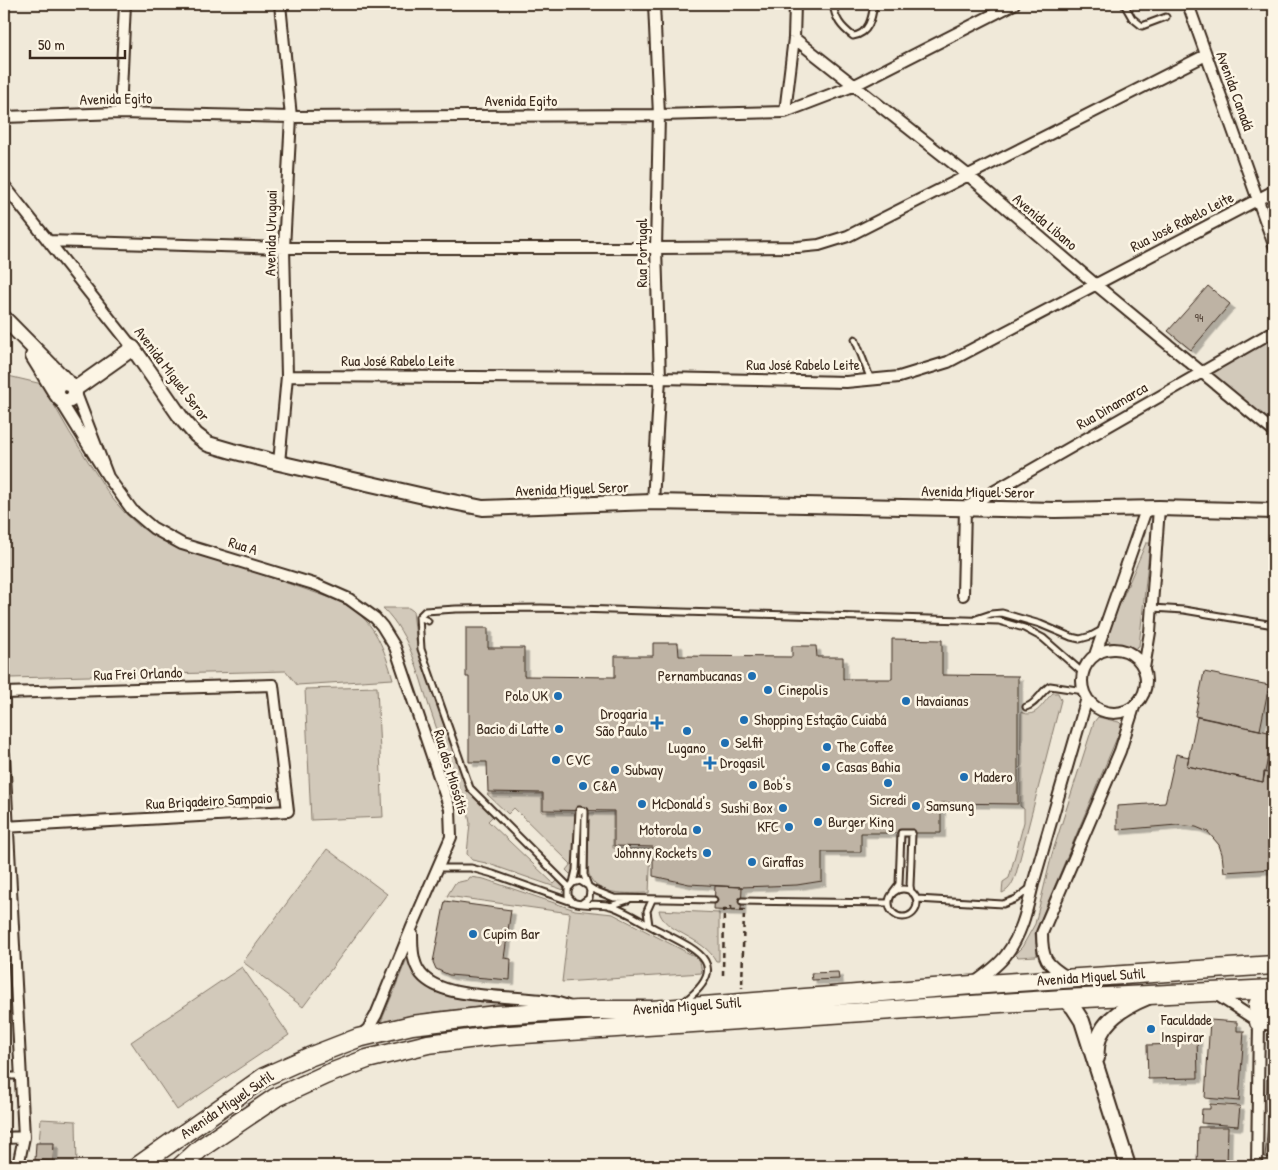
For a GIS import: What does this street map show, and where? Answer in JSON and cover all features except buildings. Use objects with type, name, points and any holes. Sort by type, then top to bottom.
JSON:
[{"type":"highway","name":"Avenida Miguel Sutil","points":[[138,1166],[264,1078],[309,1057],[358,1038],[412,1025],[455,1019],[578,1010],[652,1010],[972,985],[1274,965]]},
{"type":"highway","name":"Avenida Miguel Sutil","points":[[181,1166],[200,1148],[275,1098],[325,1075],[367,1059],[428,1044],[493,1036],[1064,999],[1270,990]]},
{"type":"highway","points":[[1267,1024],[1258,1005],[1270,990]]},
{"type":"street","points":[[120,113],[125,4]]},
{"type":"street","name":"Avenida Uruguai","points":[[279,463],[287,376],[284,248],[291,117],[280,4]]},
{"type":"street","name":"Rua Portugal","points":[[653,502],[660,378],[656,248],[659,116],[654,4]]},
{"type":"street","name":"Avenida Egito","points":[[4,117],[120,113],[291,117],[659,116],[786,112],[853,86],[1014,4]]},
{"type":"street","name":"Avenida Canadá","points":[[1188,4],[1274,246]]},
{"type":"street","points":[[786,112],[794,38],[795,5]]},
{"type":"street","name":"Avenida Libano","points":[[794,38],[968,176],[1274,432]]},
{"type":"street","points":[[48,240],[284,248],[656,248],[819,245],[848,236],[1206,56]]},
{"type":"street","name":"Avenida Miguel Seror","points":[[4,185],[132,348],[196,435],[208,444],[232,452],[483,508],[653,502],[1055,510],[1153,508],[1274,511]]},
{"type":"street","name":"Rua José Rabelo Leite","points":[[287,376],[660,378],[846,382],[899,377],[948,362],[1274,191]]},
{"type":"street","name":"Rua A","points":[[4,318],[73,388],[108,478]]},
{"type":"street","name":"Rua Dinamarca","points":[[965,508],[1274,331]]},
{"type":"street","name":"Rua A","points":[[17,332],[108,478],[121,496],[143,520],[166,535],[201,550],[335,592],[368,611],[382,626]]},
{"type":"street","points":[[58,397],[69,401],[74,397],[73,388],[132,348]]},
{"type":"street","points":[[963,595],[965,508]]},
{"type":"street","points":[[1144,668],[1152,608],[1153,508]]},
{"type":"street","points":[[1134,707],[1115,713],[1105,712],[1096,707],[1086,694],[1082,682],[1083,673],[1096,654],[1153,508]]},
{"type":"street","name":"Rua dos Miosótis","points":[[358,1038],[368,1029],[376,1015],[451,837],[450,809],[396,647],[382,626]]},
{"type":"street","points":[[1070,978],[1048,963],[1042,951],[1042,934],[1120,750],[1134,707],[1146,689],[1147,678],[1144,668],[1131,653],[1113,649],[1096,654]]},
{"type":"street","name":"Rua Frei Orlando","points":[[4,693],[273,685]]},
{"type":"street","name":"Rua Brigadeiro Sampaio","points":[[5,827],[288,811],[273,685]]},
{"type":"street","points":[[972,985],[1006,956],[1018,936],[1026,915],[1086,694]]},
{"type":"street","points":[[4,755],[5,827],[15,962],[24,1137],[18,1166]]},
{"type":"street","name":"Rua dos Miosótis","points":[[412,927],[414,960],[420,973],[428,981],[457,992],[547,1000],[578,1010]]},
{"type":"street","points":[[4,963],[15,962]]},
{"type":"street","points":[[1213,993],[1267,1024],[1257,1166]]},
{"type":"street","points":[[1099,1071],[1097,1052],[1099,1036],[1105,1025],[1122,1009],[1156,994]]},
{"type":"street","points":[[1064,999],[1073,1007],[1082,1021],[1128,1166]]},
{"type":"street","points":[[4,1138],[24,1137]]},
{"type":"lane","points":[[795,5],[814,4]]},
{"type":"lane","points":[[833,4],[834,14],[841,27],[853,36],[860,35],[867,29],[873,15],[874,4]]},
{"type":"lane","points":[[1124,4],[1132,18],[1142,26],[1166,17]]},
{"type":"lane","points":[[855,339],[871,380]]},
{"type":"lane","points":[[571,885],[470,788],[426,665],[420,642],[419,617],[422,613],[434,610],[541,608],[999,621],[1024,628],[1043,638],[1083,673]]},
{"type":"lane","points":[[1152,608],[1184,610],[1274,625]]},
{"type":"lane","points":[[972,620],[991,614],[1002,613],[1040,624],[1080,639],[1105,628]]},
{"type":"lane","points":[[419,617],[428,621]]},
{"type":"lane","points":[[1026,706],[1031,705],[1050,686],[1060,686],[1086,694]]},
{"type":"lane","points":[[573,902],[568,896],[576,870],[579,810],[585,810],[584,875],[590,891],[589,898],[580,904]]},
{"type":"lane","points":[[911,892],[912,833],[901,833],[898,884],[889,903],[890,910],[901,918],[906,917],[914,913],[917,899]]},
{"type":"lane","points":[[438,868],[471,868],[580,904],[609,906],[633,899]]},
{"type":"lane","points":[[571,885],[580,881],[594,890],[614,898],[714,900]]},
{"type":"lane","points":[[893,892],[902,889],[911,892],[917,899],[1003,904],[1016,899],[1028,891],[1033,884]]},
{"type":"lane","points":[[649,926],[647,911],[652,900]]},
{"type":"lane","points":[[742,901],[889,903]]},
{"type":"lane","points":[[609,906],[694,949],[705,961],[707,970],[704,983],[677,1008]]},
{"type":"lane","points":[[4,1076],[21,1076]]},
{"type":"path","points":[[723,975],[724,910],[731,908],[744,910],[742,979]]},
{"type":"shaded area","points":[[1274,337],[1274,427],[1208,372]]},
{"type":"shaded area","points":[[4,375],[42,384],[70,433],[111,497],[140,527],[163,541],[329,597],[348,606],[366,620],[378,638],[393,679],[297,685],[286,671],[10,678],[4,671]]},
{"type":"shaded area","points":[[1146,543],[1150,543],[1139,646],[1134,649],[1115,644],[1106,639]]},
{"type":"shaded area","points":[[383,608],[409,608],[413,611],[417,646],[467,789],[493,816],[488,821],[554,884],[558,880],[564,886],[564,890],[472,860],[467,854],[470,823],[467,807],[443,746],[407,643],[393,619]]},
{"type":"shaded area","points":[[377,687],[383,817],[311,820],[305,689]]},
{"type":"shaded area","points":[[1053,693],[1058,693],[1061,700],[1016,874],[1009,888],[1002,893],[1003,882],[1009,878],[1024,822],[1024,809],[1020,806],[1021,712],[1031,714],[1036,712]]},
{"type":"shaded area","points":[[1098,717],[1119,722],[1121,728],[1035,933],[1037,954],[1036,956],[1018,957],[1015,954],[1022,947],[1035,924],[1052,854],[1094,722]]},
{"type":"shaded area","points":[[487,794],[542,794],[542,812],[576,812],[573,873],[570,874],[566,870],[571,864],[514,808],[508,814]]},
{"type":"shaded area","points":[[613,812],[613,848],[651,849],[649,893],[612,892],[596,885],[591,878],[588,869],[589,813]]},
{"type":"shaded area","points":[[327,849],[387,894],[303,1007],[243,962]]},
{"type":"shaded area","points":[[470,877],[484,879],[575,910],[613,914],[694,956],[700,962],[702,973],[562,982],[570,913],[447,896],[455,883],[468,880]]},
{"type":"shaded area","points":[[659,910],[719,913],[719,961],[716,961],[702,946],[667,924]]},
{"type":"shaded area","points":[[408,956],[412,970],[417,978],[426,987],[439,993],[468,1000],[526,1002],[526,1006],[477,1007],[434,1012],[381,1022]]},
{"type":"shaded area","points":[[242,967],[289,1035],[177,1110],[131,1042]]},
{"type":"shaded area","points":[[41,1119],[76,1121],[77,1166],[35,1166],[37,1160],[53,1160],[54,1143],[39,1143]]},
{"type":"place","name":"Pernambucanas","points":[[752,676]]},
{"type":"place","name":"Cinepolis","points":[[768,690]]},
{"type":"place","name":"Polo UK","points":[[558,696]]},
{"type":"place","name":"Havaianas","points":[[906,701]]},
{"type":"place","name":"Shopping Estação Cuiabá","points":[[744,720]]},
{"type":"place","name":"Drogaria São Paulo","points":[[657,723]]},
{"type":"place","name":"Bacio di Latte","points":[[559,729]]},
{"type":"place","name":"Lugano","points":[[687,731]]},
{"type":"place","name":"Selfit","points":[[725,743]]},
{"type":"place","name":"The Coffee","points":[[827,747]]},
{"type":"place","name":"CVC","points":[[556,760]]},
{"type":"place","name":"Drogasil","points":[[710,763]]},
{"type":"place","name":"Casas Bahia","points":[[826,767]]},
{"type":"place","name":"Subway","points":[[615,770]]},
{"type":"place","name":"Madero","points":[[964,777]]},
{"type":"place","name":"Sicredi","points":[[888,783]]},
{"type":"place","name":"Bob's","points":[[753,785]]},
{"type":"place","name":"C&A","points":[[583,786]]},
{"type":"place","name":"McDonald's","points":[[642,804]]},
{"type":"place","name":"Samsung","points":[[916,806]]},
{"type":"place","name":"Sushi Box","points":[[783,808]]},
{"type":"place","name":"Burger King","points":[[818,822]]},
{"type":"place","name":"KFC","points":[[789,827]]},
{"type":"place","name":"Motorola","points":[[697,830]]},
{"type":"place","name":"Johnny Rockets","points":[[707,853]]},
{"type":"place","name":"Giraffas","points":[[752,862]]},
{"type":"place","name":"Cupim Bar","points":[[473,934]]},
{"type":"place","name":"Faculdade Inspirar","points":[[1151,1029]]}]
